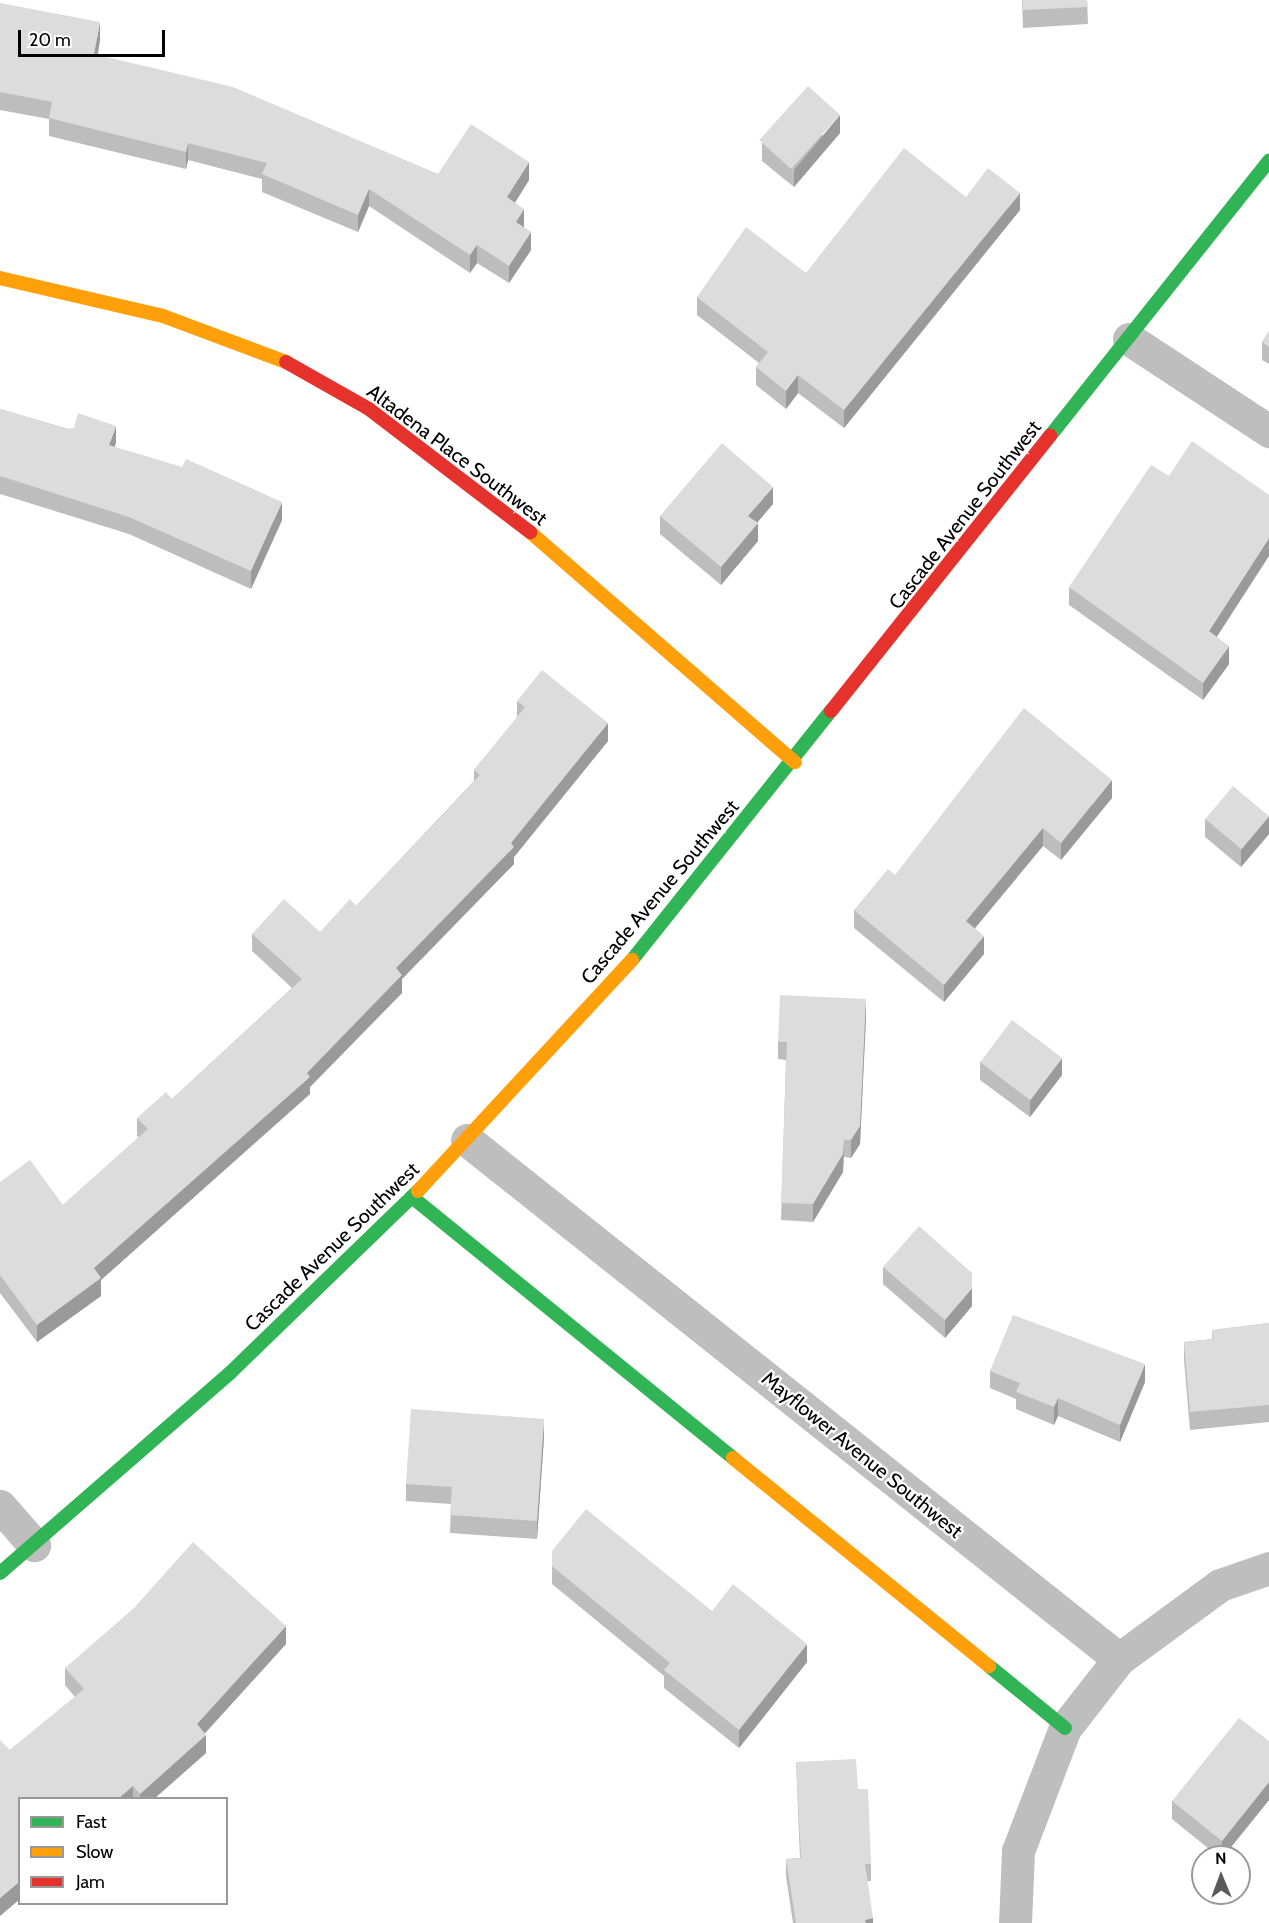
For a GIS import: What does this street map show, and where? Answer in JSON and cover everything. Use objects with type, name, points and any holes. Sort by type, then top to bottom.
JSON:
[{"type":"main road","name":"Cascade Avenue Southwest","points":[[0,1573],[230,1373],[412,1197],[636,955],[795,762],[1269,161]]},
{"type":"main road","name":"Altadena Place Southwest","points":[[0,278],[163,316],[277,357],[369,410],[512,517],[795,762]]},
{"type":"main road","points":[[412,1197],[1065,1728]]},
{"type":"street","points":[[1128,339],[1269,431]]},
{"type":"street","name":"Mayflower Avenue Southwest","points":[[467,1140],[1119,1659]]},
{"type":"street","points":[[0,1506],[34,1545]]},
{"type":"street","points":[[1015,1923],[1017,1851],[1065,1728],[1119,1659],[1220,1585],[1269,1568]]},
{"type":"building","points":[[1023,0],[1087,0],[1088,7],[1023,10]]},
{"type":"building","points":[[0,3],[100,22],[94,54],[233,87],[438,174],[471,124],[529,162],[507,197],[524,209],[516,222],[531,232],[509,266],[477,245],[470,255],[369,189],[358,215],[262,174],[267,163],[188,143],[186,152],[49,118],[52,102],[0,92]]},
{"type":"building","points":[[808,86],[840,115],[791,169],[759,140]]},
{"type":"building","points":[[904,148],[966,197],[988,168],[1020,193],[844,410],[798,375],[786,391],[756,367],[768,352],[697,297],[746,227],[806,273]]},
{"type":"building","points":[[1269,331],[1269,347],[1262,342]]},
{"type":"building","points":[[0,409],[67,429],[74,428],[78,413],[116,426],[109,445],[182,467],[186,459],[282,502],[251,571],[129,517],[0,476]]},
{"type":"building","points":[[1192,441],[1269,495],[1269,538],[1209,631],[1229,646],[1203,683],[1069,587],[1151,465],[1169,476]]},
{"type":"building","points":[[722,443],[773,487],[748,516],[758,523],[721,567],[660,516]]},
{"type":"building","points":[[542,670],[608,723],[511,843],[514,847],[396,968],[402,975],[307,1073],[310,1077],[94,1268],[101,1278],[37,1325],[0,1275],[0,1182],[30,1160],[63,1205],[148,1129],[137,1118],[166,1092],[172,1099],[302,979],[252,934],[284,899],[320,932],[350,899],[356,906],[480,775],[474,770],[525,707],[517,701]]},
{"type":"building","points":[[1024,708],[1112,780],[1061,843],[1043,828],[966,921],[984,936],[944,985],[854,910],[888,869],[895,875]]},
{"type":"building","points":[[1233,786],[1269,816],[1241,849],[1205,819]]},
{"type":"building","points":[[780,995],[866,999],[860,1126],[851,1140],[844,1140],[843,1154],[813,1204],[781,1203],[787,1042],[778,1042]]},
{"type":"building","points":[[1012,1020],[1062,1058],[1030,1100],[980,1062]]},
{"type":"building","points":[[919,1226],[972,1273],[972,1288],[945,1320],[883,1267]]},
{"type":"building","points":[[1013,1315],[1145,1364],[1120,1425],[1058,1398],[1054,1407],[1016,1392],[1020,1383],[990,1371]]},
{"type":"building","points":[[1269,1323],[1269,1405],[1190,1412],[1184,1342],[1213,1339],[1212,1330]]},
{"type":"building","points":[[411,1409],[544,1419],[537,1521],[450,1515],[452,1487],[406,1484]]},
{"type":"building","points":[[586,1509],[712,1611],[733,1584],[807,1644],[739,1730],[664,1670],[670,1663],[552,1566],[552,1551]]},
{"type":"building","points":[[193,1542],[286,1626],[197,1724],[206,1735],[140,1794],[133,1786],[120,1797],[18,1797],[18,1883],[0,1898],[0,1740],[10,1750],[84,1689],[65,1668],[134,1608]]},
{"type":"building","points":[[1239,1718],[1269,1741],[1269,1782],[1222,1841],[1172,1801]]},
{"type":"building","points":[[856,1759],[858,1789],[868,1789],[871,1864],[865,1864],[873,1918],[865,1920],[866,1923],[796,1923],[786,1859],[801,1858],[796,1762]]},
{"type":"traffic: fast","points":[[1050,436],[1269,161]]},
{"type":"traffic: fast","points":[[632,960],[831,711]]},
{"type":"traffic: fast","points":[[0,1573],[230,1373],[418,1191]]},
{"type":"traffic: fast","points":[[412,1197],[733,1458]]},
{"type":"traffic: fast","points":[[989,1666],[1065,1728]]},
{"type":"traffic: slow","points":[[0,278],[163,316],[286,362]]},
{"type":"traffic: slow","points":[[530,532],[795,762]]},
{"type":"traffic: slow","points":[[418,1191],[632,960]]},
{"type":"traffic: slow","points":[[733,1458],[989,1666]]},
{"type":"traffic: jam","points":[[286,362],[369,409],[530,532]]},
{"type":"traffic: jam","points":[[831,711],[1050,436]]}]
